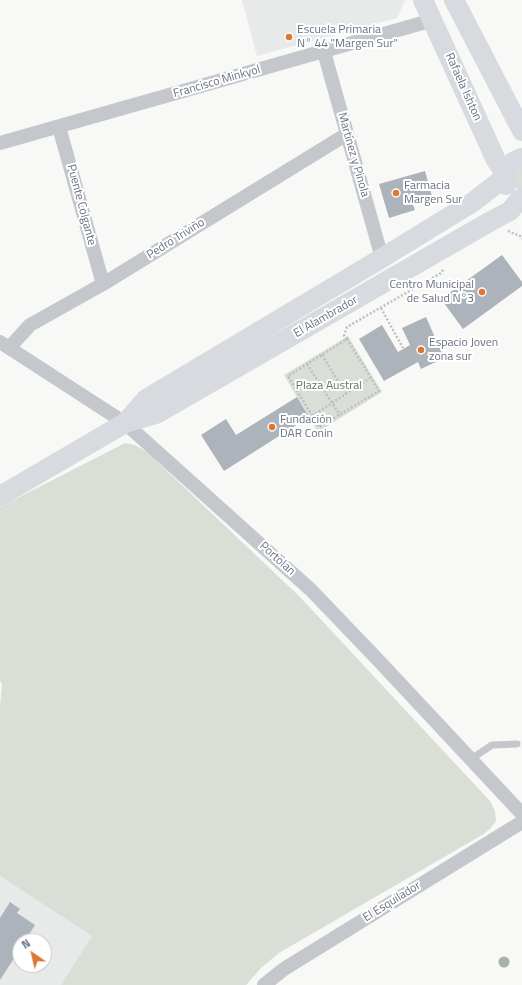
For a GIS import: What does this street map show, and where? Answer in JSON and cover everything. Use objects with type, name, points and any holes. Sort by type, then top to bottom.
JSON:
[{"type":"main road","name":"Rafaela Ishton","points":[[423,0],[496,160],[505,175],[505,184],[508,191],[513,196],[521,199]]},
{"type":"main road","points":[[454,0],[522,131]]},
{"type":"main road","points":[[505,175],[513,162],[522,158]]},
{"type":"main road","name":"El Alambrador","points":[[125,423],[146,399],[473,202],[505,175]]},
{"type":"main road","name":"El Alambrador","points":[[0,496],[125,423],[156,414],[510,211],[521,199]]},
{"type":"street","name":"Francisco Minkyol","points":[[0,144],[433,20]]},
{"type":"street","name":"Martínez y Pinola","points":[[324,52],[382,258]]},
{"type":"street","name":"Puente Colgante","points":[[59,127],[103,284]]},
{"type":"street","name":"Pedro Triviño","points":[[4,345],[30,325],[103,284],[347,134]]},
{"type":"street","name":"Portolan","points":[[4,345],[125,423],[311,590],[522,814]]},
{"type":"street","name":"El Esquilador","points":[[264,985],[284,969],[522,822]]},
{"type":"lane","points":[[471,759],[492,744],[517,744]]},
{"type":"path","points":[[502,234],[508,231],[520,236],[522,240]]},
{"type":"path","points":[[347,339],[288,376],[319,427],[379,391],[347,339],[344,336],[347,327],[441,273],[444,266]]},
{"type":"path","points":[[381,308],[403,348]]},
{"type":"path","points":[[322,355],[346,394]]},
{"type":"path","points":[[307,364],[340,415]]},
{"type":"path","points":[[312,416],[370,378]]},
{"type":"shaded area","name":"Escuela Primaria N° 44 \"Margen Sur\"","points":[[242,0],[405,1],[397,18],[257,56]]},
{"type":"shaded area","points":[[0,876],[93,936],[61,985],[0,985]]},
{"type":"green space","points":[[522,164],[522,191],[515,187],[512,174]]},
{"type":"green space","name":"Plaza Austral","points":[[348,336],[382,392],[318,432],[284,375]]},
{"type":"green space","points":[[125,443],[135,445],[147,452],[300,597],[490,801],[495,811],[496,821],[490,829],[482,835],[279,953],[261,968],[246,985],[61,985],[92,936],[0,876],[0,707],[2,684],[0,681],[0,507]]},
{"type":"building","name":"Farmacia Margen Sur","points":[[425,171],[432,196],[412,202],[415,210],[389,218],[379,184]]},
{"type":"building","name":"Centro Municipal de Salud N°3","points":[[502,255],[522,282],[522,286],[463,329],[441,299]]},
{"type":"building","name":"Espacio Joven zona sur","points":[[426,317],[444,358],[421,369],[418,362],[384,381],[359,339],[382,325],[398,352],[410,345],[402,328]]},
{"type":"building","name":"Fundación DAR Conin","points":[[297,397],[309,417],[224,471],[201,435],[226,419],[236,435]]},
{"type":"building","points":[[10,902],[20,909],[17,913],[35,925],[30,933],[12,933],[12,961],[0,980],[0,918]]},
{"type":"place","name":"Escuela Primaria N° 44 \"Margen Sur\"","points":[[289,37]]},
{"type":"place","name":"Farmacia Margen Sur","points":[[396,193]]},
{"type":"place","name":"Centro Municipal de Salud N°3","points":[[482,292]]},
{"type":"place","name":"Espacio Joven zona sur","points":[[421,350]]},
{"type":"place","name":"Fundación DAR Conin","points":[[272,427]]}]
